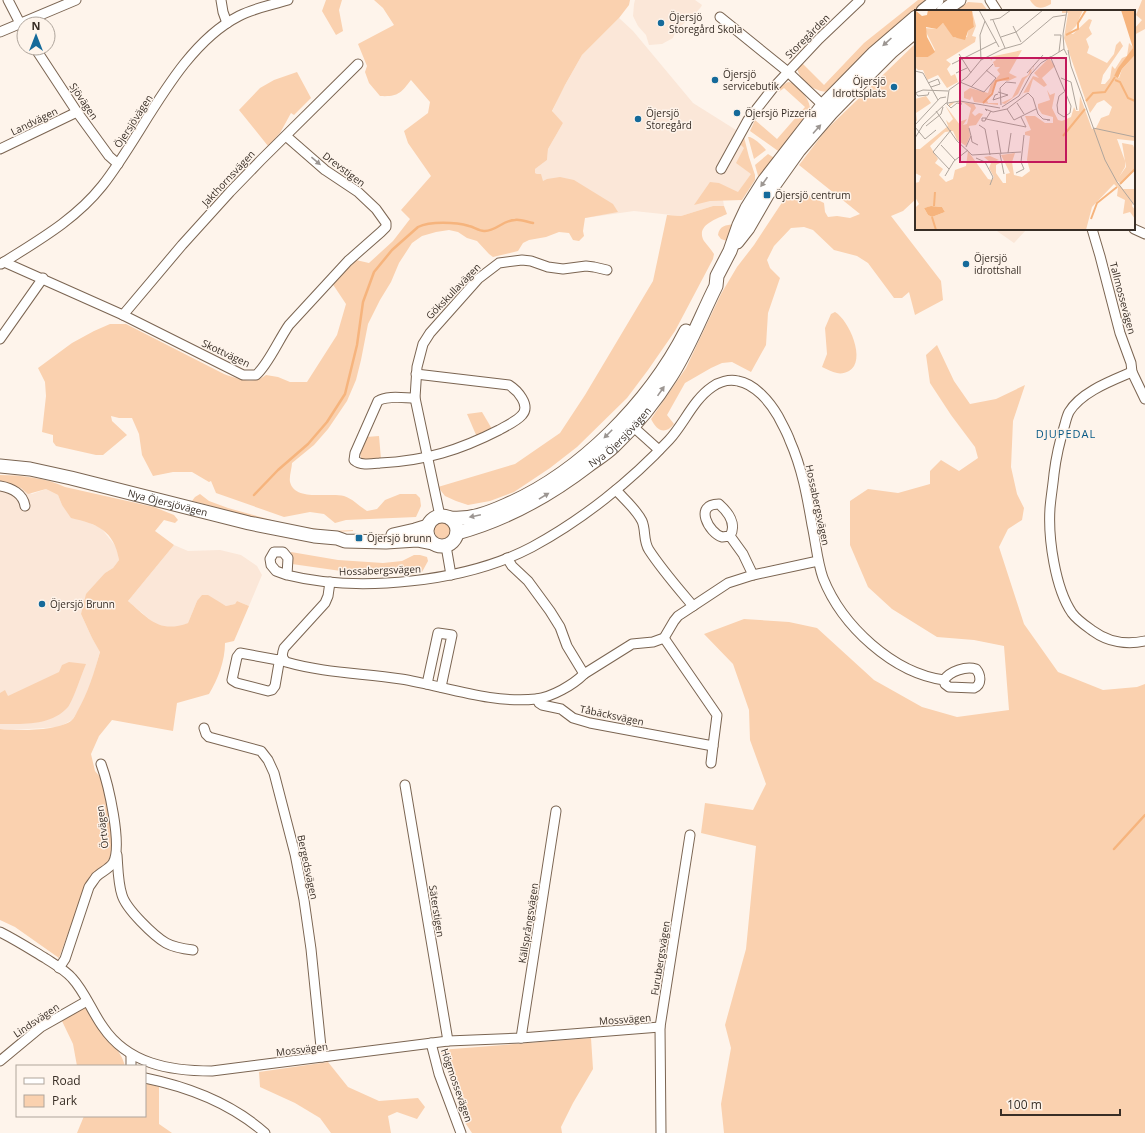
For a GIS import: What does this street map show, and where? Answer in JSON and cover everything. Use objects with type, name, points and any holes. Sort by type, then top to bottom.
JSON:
[{"type":"street","points":[[8,0],[16,16]]},
{"type":"street","points":[[44,16],[76,0]]},
{"type":"street","points":[[221,0],[222,9],[227,23]]},
{"type":"street","name":"Öjersjövägen","points":[[2,263],[57,228],[76,213],[102,186],[184,64],[202,44],[227,23],[252,10],[288,0]]},
{"type":"street","name":"Storegården","points":[[788,72],[819,39],[860,0]]},
{"type":"street","points":[[924,10],[937,0]]},
{"type":"street","points":[[944,10],[959,0]]},
{"type":"street","points":[[990,0],[996,10]]},
{"type":"street","name":"Storegården","points":[[720,17],[788,72],[827,109]]},
{"type":"street","name":"Nya Öjersjövägen","points":[[337,538],[345,542],[417,540],[440,546],[446,546],[454,542],[458,534],[494,520],[537,500],[556,489],[613,448],[648,390],[682,339],[711,283],[718,276],[730,251],[748,228],[767,195],[798,150],[827,109],[873,54],[915,18]]},
{"type":"street","points":[[0,32],[16,28]]},
{"type":"street","name":"Nya Öjersjövägen","points":[[827,109],[915,32]]},
{"type":"street","name":"Sjövägen","points":[[40,56],[77,112],[109,156],[118,164]]},
{"type":"street","name":"Jakthornsvägen","points":[[123,315],[182,245],[256,165],[358,64]]},
{"type":"street","points":[[720,169],[748,120],[788,72]]},
{"type":"street","name":"Landvägen","points":[[0,149],[77,112]]},
{"type":"street","name":"Drevstigen","points":[[286,136],[325,170],[358,192],[376,209],[386,223]]},
{"type":"street","name":"Skottvägen","points":[[2,263],[43,278],[123,315],[243,375],[256,375],[265,364],[289,325],[348,261],[382,232],[386,227],[386,223]]},
{"type":"street","points":[[1135,229],[1145,234]]},
{"type":"street","name":"Tallmossevägen","points":[[1092,230],[1120,333],[1131,363],[1132,372],[1145,399]]},
{"type":"street","name":"Gökskullavägen","points":[[445,517],[427,458],[415,398],[416,374],[420,354],[423,344],[430,333],[478,279],[499,263],[522,260],[531,261],[548,267],[563,269],[586,266],[607,270]]},
{"type":"street","points":[[0,339],[43,278]]},
{"type":"street","points":[[1132,372],[1099,386],[1082,398],[1069,412],[1060,439],[1055,467],[1050,508],[1050,528],[1053,558],[1058,583],[1066,603],[1073,615],[1098,635],[1106,638],[1129,643],[1145,641]]},
{"type":"street","points":[[415,398],[381,399],[378,401],[354,453],[354,460],[363,464],[390,462],[427,458],[455,450],[507,426],[522,415],[525,408],[524,402],[519,393],[509,385],[416,374]]},
{"type":"street","name":"Hossabergsvägen","points":[[287,575],[330,582],[389,582],[451,575],[486,566],[531,548],[559,531],[616,490],[672,438],[701,397],[711,387],[727,380],[737,381],[756,390],[767,400],[790,439],[803,479],[818,561],[829,591],[841,611],[857,630],[879,651],[904,667],[922,675],[944,680]]},
{"type":"street","points":[[628,422],[659,450]]},
{"type":"street","name":"Nya Öjersjövägen","points":[[0,466],[71,478],[290,532],[337,538],[359,538],[395,535],[428,526],[431,520],[445,517],[458,519],[492,511],[551,481],[580,460],[603,439],[628,422]]},
{"type":"street","points":[[0,486],[14,491],[21,496],[25,506]]},
{"type":"street","points":[[616,490],[642,521],[645,541],[648,549],[693,606]]},
{"type":"street","points":[[445,517],[456,525],[458,534]]},
{"type":"street","points":[[428,526],[428,536],[432,543]]},
{"type":"street","points":[[730,536],[744,554],[753,575]]},
{"type":"street","points":[[446,546],[451,575]]},
{"type":"street","points":[[507,558],[512,566],[528,581],[557,621],[567,646],[584,674]]},
{"type":"street","points":[[537,699],[556,693],[632,644],[653,642],[664,638],[678,616],[728,583],[753,575],[818,561]]},
{"type":"street","name":"Tåbäcksvägen","points":[[283,659],[282,654],[284,648],[325,603],[328,596],[330,582]]},
{"type":"street","points":[[427,684],[438,633],[452,635],[441,687]]},
{"type":"street","points":[[664,638],[716,715],[711,764]]},
{"type":"street","name":"Tåbäcksvägen","points":[[283,659],[279,663],[275,686],[272,690],[268,691],[237,683],[232,680],[237,657],[240,653],[278,660],[283,659],[286,662],[293,664],[344,674],[390,678],[504,698],[523,700],[537,699],[542,705],[561,709],[573,718],[590,723],[713,746]]},
{"type":"street","name":"Bergedsvägen","points":[[204,728],[206,734],[210,737],[262,751],[274,773],[295,854],[304,900],[311,949],[322,1057]]},
{"type":"street","name":"Örtvägen","points":[[59,968],[65,959],[89,887],[96,878],[110,867],[117,854],[110,795],[101,764]]},
{"type":"street","name":"Säterstigen","points":[[405,785],[448,1041]]},
{"type":"street","name":"Källsprångsvägen","points":[[521,1038],[556,811]]},
{"type":"street","name":"Furubergsvägen","points":[[660,1133],[660,1027],[690,835]]},
{"type":"street","points":[[117,854],[122,894],[125,904],[165,942],[175,947],[193,950]]},
{"type":"street","name":"Mossvägen","points":[[0,932],[14,939],[72,978],[104,1029],[131,1055],[154,1065],[194,1072],[212,1072],[448,1041],[521,1038],[660,1027]]},
{"type":"street","name":"Lindsvägen","points":[[0,1061],[41,1028],[87,1000]]},
{"type":"street","name":"Högmossevägen","points":[[431,1043],[439,1074],[461,1133]]},
{"type":"street","points":[[131,1055],[131,1065]]},
{"type":"street","points":[[146,1078],[207,1096],[242,1115],[265,1133]]},
{"type":"shaded area","name":"Öjersjö Storegård Skola","points":[[635,0],[695,0],[702,5],[692,17],[676,30],[673,38],[662,44],[649,45],[646,35],[638,26],[633,16]]},
{"type":"shaded area","name":"Öjersjö Storegård","points":[[619,18],[633,31],[693,103],[736,130],[744,141],[754,178],[745,192],[723,200],[724,206],[713,206],[681,216],[634,211],[585,218],[535,194],[537,174],[535,173],[535,169],[547,160],[548,149],[563,123],[552,112],[560,94],[582,55]]},
{"type":"shaded area","points":[[995,230],[1026,230],[1014,243]]},
{"type":"shaded area","name":"Öjersjö Brunn","points":[[0,483],[21,488],[32,494],[46,489],[58,495],[62,505],[87,522],[101,528],[117,548],[119,560],[113,568],[105,573],[81,614],[100,651],[92,681],[82,705],[72,720],[59,727],[13,730],[0,729]]},
{"type":"shaded area","points":[[174,545],[188,551],[220,550],[241,555],[257,566],[262,575],[249,606],[237,601],[235,604],[226,606],[218,602],[197,601],[188,623],[179,627],[165,627],[155,624],[128,601]]},
{"type":"green space","points":[[326,0],[342,0],[339,10],[343,31],[336,35],[322,11]]},
{"type":"green space","points":[[374,0],[630,0],[629,5],[619,18],[582,55],[565,85],[552,111],[563,123],[548,149],[547,160],[535,169],[535,173],[541,174],[543,181],[560,177],[574,180],[613,204],[618,212],[585,218],[583,231],[584,236],[579,241],[573,240],[569,233],[559,232],[546,237],[529,240],[523,243],[518,251],[493,257],[477,241],[467,238],[458,232],[449,230],[422,236],[412,243],[399,263],[391,282],[368,324],[356,380],[347,401],[328,429],[314,445],[292,463],[290,482],[293,488],[299,492],[314,495],[344,496],[367,511],[377,509],[385,500],[400,494],[416,494],[420,498],[421,506],[416,517],[346,520],[335,523],[324,514],[310,512],[284,517],[216,493],[211,481],[209,482],[192,472],[173,472],[153,476],[142,455],[139,434],[132,418],[119,418],[111,416],[112,421],[127,435],[103,455],[96,455],[56,446],[53,442],[53,435],[42,432],[46,396],[45,382],[38,368],[72,343],[110,324],[126,324],[224,374],[235,378],[256,380],[266,375],[278,377],[290,382],[307,382],[337,335],[346,304],[332,283],[356,260],[369,263],[393,241],[410,219],[401,210],[431,176],[408,143],[404,131],[428,113],[430,102],[411,80],[402,91],[395,95],[380,96],[369,83],[365,72],[367,66],[358,44],[394,25],[383,8]]},
{"type":"green space","points":[[918,0],[928,0],[896,25],[866,52],[829,92],[813,88],[800,76],[797,66],[802,63],[824,85],[864,43]]},
{"type":"green space","points":[[1030,0],[1051,0],[1051,4],[1039,8]]},
{"type":"green space","points":[[1142,0],[1145,0],[1145,29],[1135,34],[1135,28],[1142,20],[1136,15]]},
{"type":"green space","points":[[968,2],[982,3],[987,10],[957,10]]},
{"type":"green space","points":[[915,44],[915,200],[903,211],[891,216],[941,281],[943,300],[915,315],[909,292],[902,298],[894,298],[868,263],[857,256],[834,250],[813,230],[804,227],[791,228],[774,246],[767,260],[770,268],[780,278],[768,313],[766,345],[751,372],[732,362],[722,363],[685,383],[667,415],[674,424],[667,430],[659,429],[651,419],[686,368],[721,294],[737,267],[788,195],[798,193],[806,194],[824,203],[825,212],[828,217],[837,216],[850,218],[860,214],[799,165],[826,130]]},
{"type":"green space","points":[[297,72],[311,98],[294,115],[291,113],[280,133],[268,146],[239,110],[260,88],[274,80]]},
{"type":"green space","points":[[788,82],[794,84],[804,94],[810,109],[802,125],[781,153],[750,131],[755,120],[777,139],[805,107],[784,88],[779,92],[778,88]]},
{"type":"green space","points":[[744,137],[755,175],[755,180],[742,200],[710,201],[694,205],[710,182],[719,183],[738,192],[751,174],[736,163],[744,148],[740,144]]},
{"type":"green space","points":[[748,137],[756,141],[766,150],[754,159]]},
{"type":"green space","points":[[768,154],[776,159],[759,179],[755,165]]},
{"type":"green space","points":[[713,206],[724,206],[727,214],[708,223],[702,231],[704,241],[714,254],[713,259],[675,331],[627,398],[577,447],[550,468],[514,492],[490,501],[468,505],[445,496],[438,487],[515,464],[560,433],[585,395],[653,281],[667,215],[681,216]]},
{"type":"green space","points":[[734,224],[727,241],[721,239],[718,235],[721,228]]},
{"type":"green space","points":[[835,312],[846,323],[854,341],[856,350],[854,366],[849,371],[844,373],[835,373],[822,367],[827,354],[825,328],[831,314]]},
{"type":"green space","points":[[937,345],[954,381],[970,404],[996,399],[1025,385],[1013,421],[1011,467],[1017,494],[1024,508],[1022,520],[1008,529],[999,547],[1024,624],[1058,672],[1103,690],[1137,687],[1145,684],[1145,1133],[724,1133],[721,1104],[731,1048],[725,1025],[746,949],[756,846],[701,833],[705,803],[753,810],[766,784],[750,740],[749,710],[733,664],[704,634],[744,619],[789,622],[817,628],[874,680],[922,707],[957,717],[1009,710],[1004,646],[974,640],[937,637],[892,609],[868,587],[850,545],[850,501],[868,489],[898,493],[930,484],[930,471],[941,460],[959,471],[978,458],[975,447],[951,415],[930,383],[926,355]]},
{"type":"green space","points":[[482,412],[492,429],[477,437],[467,414]]},
{"type":"green space","points":[[379,436],[381,459],[365,460],[361,458],[359,450],[366,437]]},
{"type":"green space","points":[[0,475],[25,476],[42,479],[65,487],[154,507],[174,515],[178,520],[175,523],[164,520],[155,531],[174,545],[128,601],[155,622],[169,627],[188,623],[197,601],[202,595],[208,595],[226,606],[235,604],[237,601],[249,606],[234,641],[225,643],[224,656],[220,670],[209,694],[177,703],[173,731],[112,720],[99,736],[91,754],[95,771],[105,783],[113,831],[112,853],[107,863],[82,895],[59,958],[15,927],[0,920],[0,729],[27,730],[48,728],[66,724],[72,720],[88,690],[100,652],[81,614],[86,594],[105,573],[113,568],[119,560],[117,550],[108,535],[96,526],[71,518],[62,505],[58,495],[46,489],[28,494],[21,488],[0,483]]},
{"type":"green space","points":[[200,494],[209,501],[228,508],[290,525],[332,531],[353,531],[334,532],[293,527],[192,501]]},
{"type":"green space","points":[[443,521],[449,524],[452,530],[449,536],[443,539],[437,536],[434,530],[437,524]]},
{"type":"green space","points":[[291,552],[338,560],[383,563],[402,561],[414,555],[420,555],[427,557],[428,561],[422,572],[412,575],[409,569],[341,571],[292,564]]},
{"type":"green space","points":[[69,662],[86,664],[68,707],[53,718],[45,721],[27,724],[0,724],[0,693],[5,690],[8,696],[59,672],[62,665]]},
{"type":"green space","points":[[86,1006],[97,1025],[117,1049],[125,1065],[77,1065],[73,1044],[62,1021]]},
{"type":"green space","points":[[591,1038],[593,1069],[561,1127],[562,1133],[472,1133],[466,1124],[440,1050]]},
{"type":"green space","points":[[328,1062],[348,1087],[379,1101],[418,1098],[425,1107],[417,1119],[397,1112],[388,1116],[391,1133],[331,1133],[320,1118],[295,1103],[260,1087],[259,1072]]},
{"type":"green space","points":[[146,1083],[159,1087],[159,1124],[172,1133],[77,1133],[84,1117],[146,1117]]},
{"type":"waterway","points":[[254,495],[278,470],[308,444],[327,422],[345,394],[357,345],[363,302],[374,272],[392,250],[418,227],[423,225],[443,223],[457,224],[488,231],[511,221],[519,220],[533,223]]},
{"type":"waterway","points":[[1114,849],[1145,815]]},
{"type":"place","name":"Öjersjö Storegård Skola","points":[[661,23]]},
{"type":"place","name":"Öjersjö servicebutik","points":[[715,80]]},
{"type":"place","name":"Öjersjö Idrottsplats","points":[[894,87]]},
{"type":"place","name":"Öjersjö Pizzeria","points":[[737,113]]},
{"type":"place","name":"Öjersjö Storegård","points":[[638,119]]},
{"type":"place","name":"Öjersjö centrum","points":[[767,195]]},
{"type":"place","name":"Öjersjö idrottshall","points":[[966,264]]},
{"type":"place","name":"Öjersjö brunn","points":[[359,538]]},
{"type":"place","name":"Öjersjö Brunn","points":[[42,604]]},
{"type":"district","name":"DJUPEDAL","points":[[1066,434]]}]
